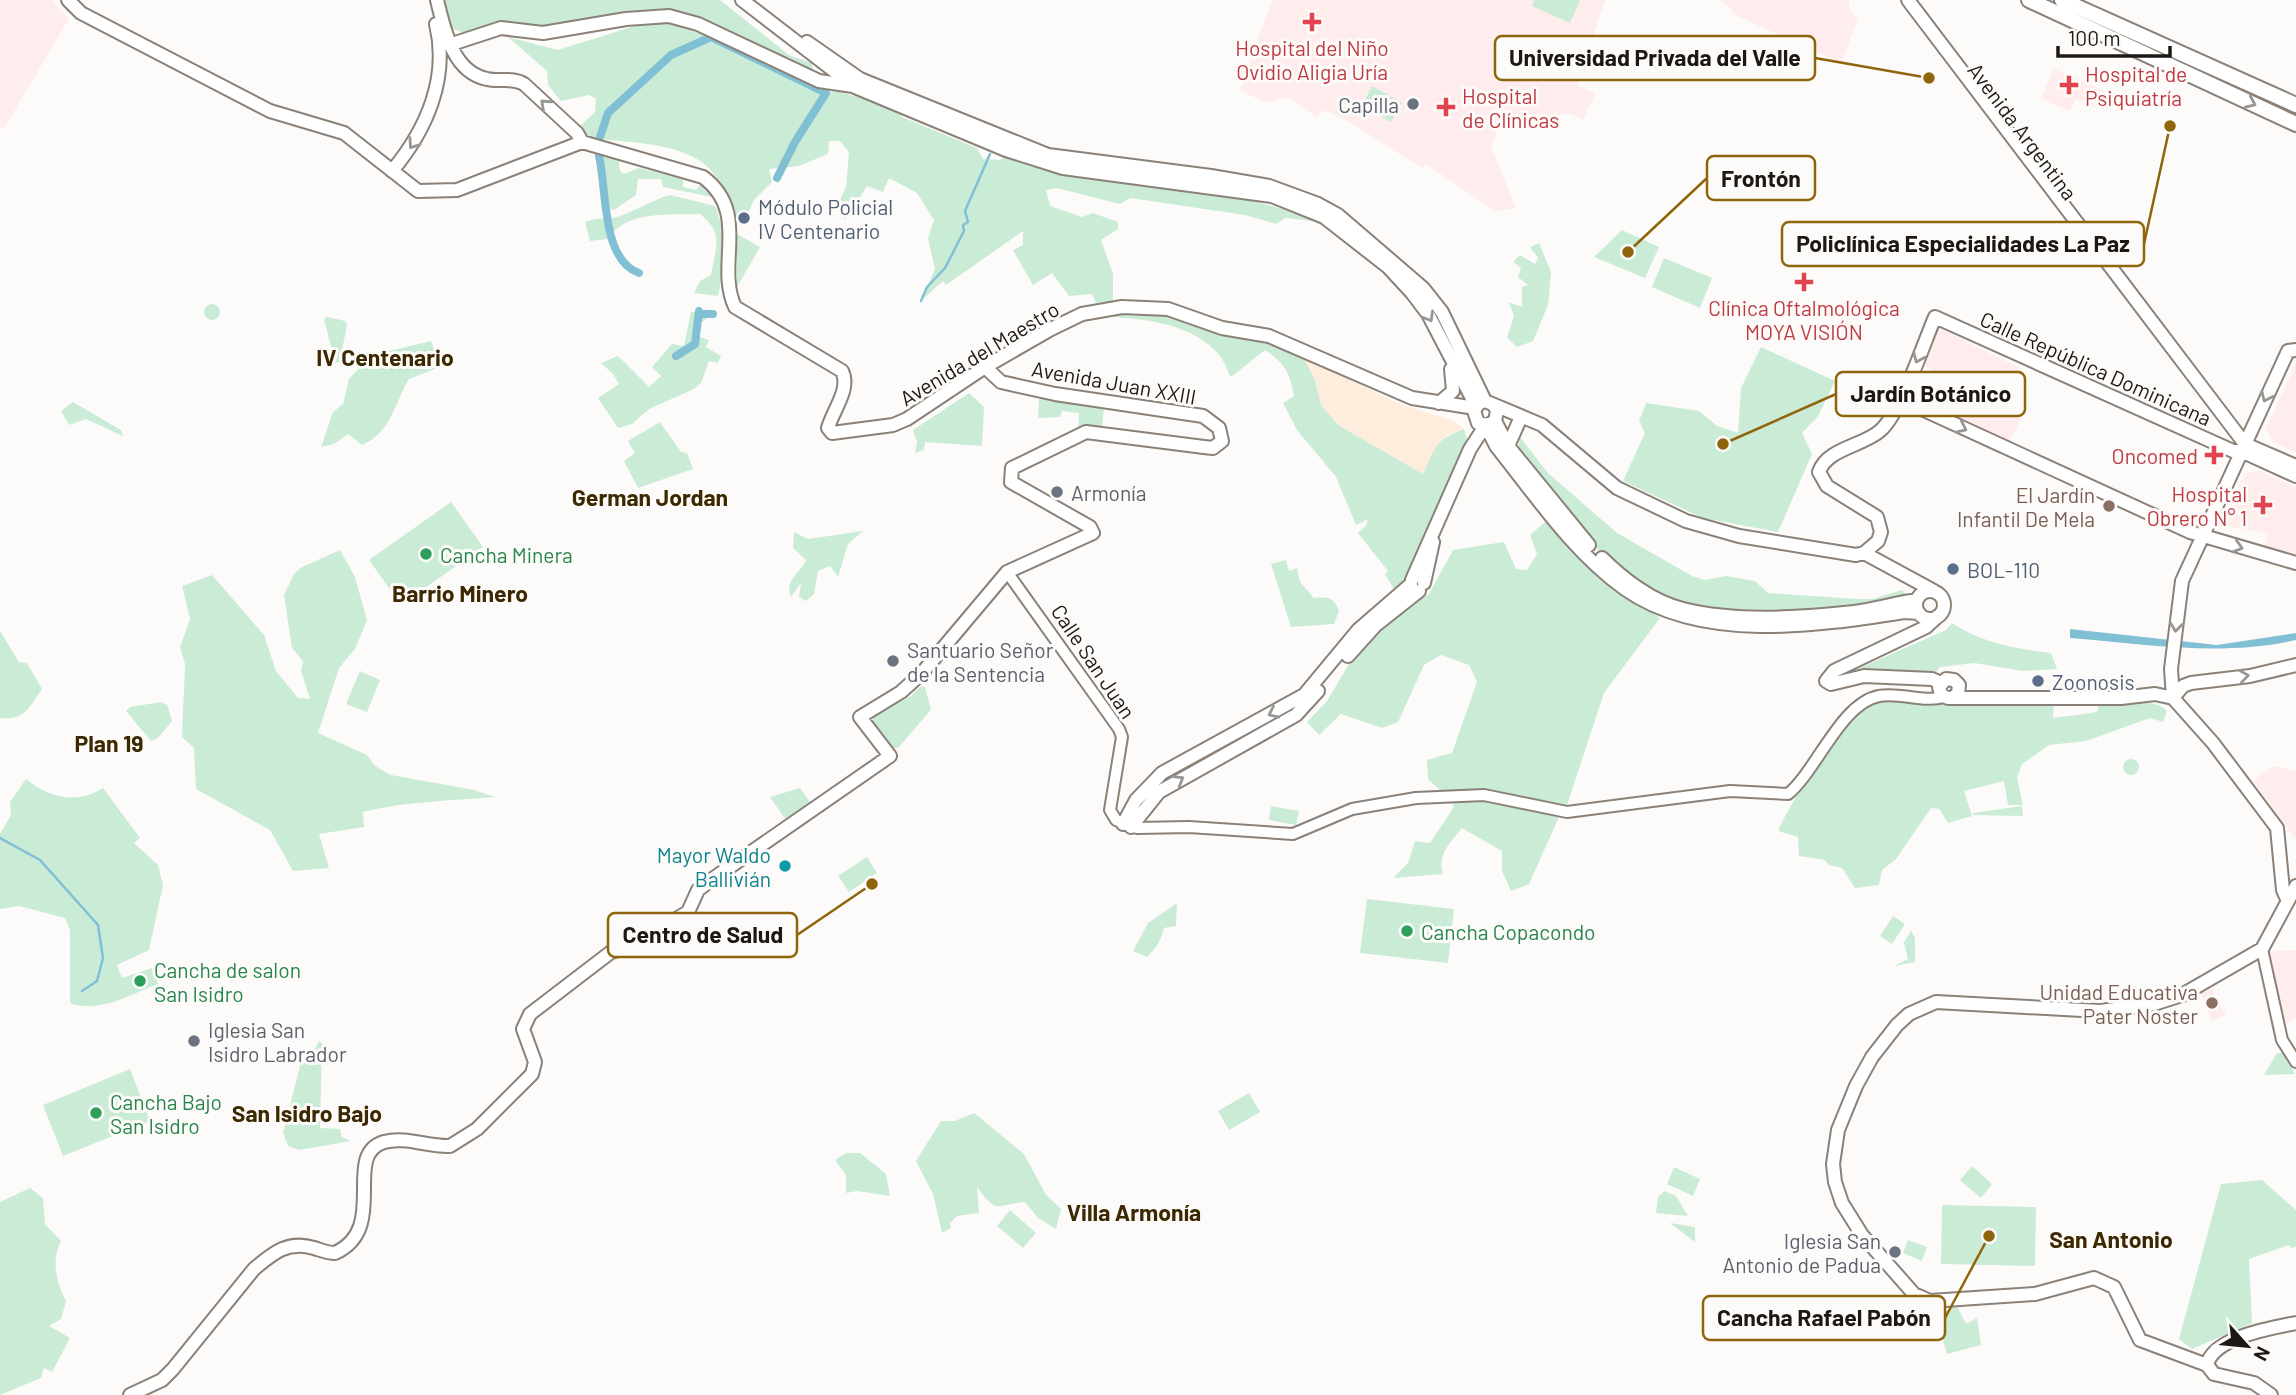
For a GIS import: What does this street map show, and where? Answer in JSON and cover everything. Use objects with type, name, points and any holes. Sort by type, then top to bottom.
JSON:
[{"type":"main road","points":[[68,0],[81,13],[270,111],[344,132],[418,191],[457,190],[588,143],[524,84],[516,80],[484,79],[463,64],[447,47],[430,0]]},
{"type":"main road","points":[[437,0],[441,29]]},
{"type":"main road","points":[[742,0],[818,62],[855,87]]},
{"type":"main road","points":[[755,0],[790,31],[860,79],[1010,142],[1077,160],[1199,174],[1269,186],[1318,204],[1338,215],[1423,288],[1442,312],[1484,415],[1435,524],[1417,584],[1358,631],[1304,695],[1162,773],[1136,800],[1123,824]]},
{"type":"main road","points":[[2017,0],[2068,20],[2296,124]]},
{"type":"main road","points":[[2029,0],[2061,13],[2068,20]]},
{"type":"main road","name":"Avenida Argentina","points":[[1905,1],[2243,448]]},
{"type":"main road","points":[[2068,20],[2068,3],[2296,105]]},
{"type":"main road","points":[[447,47],[501,28],[543,33],[626,19],[669,16],[698,24],[807,76],[855,87],[1006,150],[1047,164],[1247,191],[1297,204],[1330,220],[1388,267],[1428,314],[1448,355],[1502,446],[1607,564],[1640,589],[1681,609],[1793,616],[1919,607]]},
{"type":"main road","points":[[392,171],[425,126],[447,47]]},
{"type":"main road","points":[[807,76],[818,73],[818,62]]},
{"type":"main road","points":[[2206,83],[2213,68]]},
{"type":"main road","name":"Avenida del Maestro","points":[[588,143],[692,172],[717,190],[731,224],[730,292],[735,307],[842,371],[845,377],[843,392],[828,428],[832,433],[893,425],[907,419],[985,367],[1082,314],[1105,308],[1150,307],[1287,342],[1412,398],[1484,415],[1521,417],[1542,425],[1617,488],[1686,521],[1739,536],[1847,556],[1864,553]]},
{"type":"main road","name":"Calle República Dominicana","points":[[1900,399],[1935,317],[2233,451],[2243,448],[2272,460]]},
{"type":"main road","points":[[2173,698],[2172,668],[2181,588],[2243,448],[2292,350]]},
{"type":"main road","points":[[1444,405],[1454,387],[1448,355]]},
{"type":"main road","name":"Avenida Juan XXIII","points":[[130,1395],[167,1374],[254,1269],[268,1257],[283,1247],[298,1244],[335,1253],[351,1241],[365,1214],[362,1169],[375,1147],[384,1142],[404,1141],[450,1146],[484,1122],[532,1074],[535,1062],[523,1029],[530,1014],[611,952],[631,947],[688,912],[698,890],[890,756],[860,717],[901,692],[922,673],[1007,572],[1093,533],[1090,527],[1022,491],[1012,482],[1012,468],[1086,432],[1213,448],[1222,441],[1222,434],[1213,422],[1203,416],[1055,394],[1001,382],[985,367]]},
{"type":"main road","points":[[1883,561],[1878,541],[1881,524],[1868,512],[1827,486],[1819,472],[1825,460],[1884,428],[1900,399],[2203,537],[2296,563]]},
{"type":"main road","points":[[1502,446],[1521,417]]},
{"type":"main road","points":[[1470,449],[1489,444],[1502,446]]},
{"type":"main road","points":[[2272,460],[2296,466]]},
{"type":"main road","points":[[2272,460],[2296,476]]},
{"type":"main road","points":[[1833,552],[1858,546],[1872,534],[1874,522],[1868,512]]},
{"type":"main road","points":[[1878,541],[1864,553],[1883,561],[1902,575],[1935,592],[1944,602],[1938,616],[1916,631],[1834,671],[1827,682],[1864,676],[1932,679],[1947,681],[1980,697]]},
{"type":"main road","points":[[1902,575],[1919,607],[1930,619],[1938,616]]},
{"type":"main road","points":[[1916,631],[1924,593],[1935,592]]},
{"type":"main road","points":[[2172,668],[2179,681],[2191,682],[2249,676],[2296,665]]},
{"type":"main road","points":[[2155,694],[2172,668]]},
{"type":"main road","points":[[1947,681],[1959,689],[1948,697]]},
{"type":"main road","points":[[2173,698],[2183,686],[2191,682]]},
{"type":"main road","points":[[1948,697],[2121,698],[2155,694],[2173,698],[2213,743],[2277,828],[2283,890],[2287,899]]},
{"type":"main road","points":[[2271,1395],[2254,1383],[2214,1374],[2207,1365],[2140,1340],[2114,1287],[2094,1278],[2035,1294],[1924,1300],[1914,1294],[1862,1235],[1842,1203],[1833,1164],[1845,1111],[1872,1057],[1897,1025],[1921,1007],[1936,1002],[2101,1011],[2142,1007],[2182,995],[2262,949],[2275,930],[2287,899],[2296,886]]},
{"type":"main road","points":[[2207,1365],[2213,1352],[2246,1335],[2296,1322]]},
{"type":"street","name":"Calle San Juan","points":[[1007,572],[1119,729],[1122,737],[1110,803],[1123,824]]},
{"type":"street","points":[[1123,824],[1263,830],[1293,834],[1360,807],[1461,795],[1500,796],[1567,812],[1730,791],[1788,794],[1801,782],[1851,714],[1870,698],[1891,695],[1948,697]]},
{"type":"street","points":[[2262,949],[2282,1040],[2296,1062]]},
{"type":"shaded area","points":[[0,0],[52,0],[69,19],[3,130],[0,128]]},
{"type":"shaded area","name":"Hospital de Clínicas","points":[[1272,0],[1605,0],[1577,85],[1595,94],[1583,120],[1568,113],[1498,130],[1491,147],[1516,208],[1496,212],[1426,164],[1422,168],[1346,120],[1324,110],[1317,117],[1287,97],[1268,103],[1240,91]]},
{"type":"shaded area","points":[[1717,0],[1849,0],[1850,9],[1858,19],[1841,63],[1737,16],[1723,1]]},
{"type":"shaded area","name":"Hospital de Psiquiatría","points":[[2054,69],[2105,91],[2097,108],[2076,99],[2070,111],[2041,99]]},
{"type":"shaded area","points":[[1939,328],[2022,369],[2014,407],[2024,412],[2009,443],[1943,412],[1958,382],[1921,365]]},
{"type":"shaded area","points":[[1303,357],[1397,403],[1454,421],[1464,429],[1445,436],[1423,474],[1338,425],[1321,405],[1315,380]]},
{"type":"shaded area","points":[[2296,363],[2296,452],[2273,443],[2266,429]]},
{"type":"shaded area","name":"Hospital Obrero N° 1","points":[[2260,471],[2296,487],[2296,557],[2264,549],[2268,534],[2235,528],[2222,522],[2245,473]]},
{"type":"shaded area","points":[[2272,766],[2296,771],[2296,840],[2253,781]]},
{"type":"shaded area","points":[[2296,950],[2296,1017],[2286,1024],[2269,951]]},
{"type":"shaded area","name":"Unidad Educativa Pater Noster","points":[[2210,985],[2226,1015],[2212,1021],[2200,991]]},
{"type":"green space","points":[[443,0],[720,0],[789,55],[812,63],[813,70],[809,72],[655,11],[546,26],[501,23],[463,33],[449,27]]},
{"type":"green space","points":[[1534,0],[1580,0],[1570,23],[1532,6]]},
{"type":"green space","points":[[664,22],[711,37],[813,88],[821,95],[836,91],[898,108],[902,117],[977,148],[983,159],[1000,160],[1008,156],[1237,197],[1303,214],[1321,222],[1286,218],[1276,224],[1245,215],[1130,198],[1120,204],[1057,188],[1046,190],[1050,206],[1082,217],[1093,213],[1118,222],[1118,229],[1101,240],[1113,274],[1113,301],[1096,303],[1092,294],[1069,296],[1052,273],[1033,285],[1013,250],[1023,245],[1023,231],[946,285],[943,281],[921,301],[935,269],[928,238],[934,220],[917,193],[889,178],[883,192],[867,186],[845,220],[836,208],[846,187],[849,152],[840,141],[829,141],[828,154],[799,166],[769,169],[772,182],[754,200],[745,220],[730,213],[717,179],[710,169],[685,153],[653,145],[590,138],[578,128],[595,112],[596,99],[589,95],[561,101],[548,85],[547,71],[508,37],[558,50],[638,25]]},
{"type":"green space","points":[[2219,78],[2296,110],[2296,119],[2218,84]]},
{"type":"green space","points":[[1372,86],[1402,103],[1391,122],[1362,106]]},
{"type":"green space","points":[[595,154],[619,161],[620,171],[624,174],[639,168],[683,179],[683,187],[696,190],[700,185],[712,197],[663,187],[661,179],[638,179],[636,195],[614,210],[603,208]]},
{"type":"green space","points":[[670,195],[715,206],[722,227],[724,250],[718,296],[694,293],[700,281],[711,275],[716,248],[713,227],[700,214],[649,216],[626,223],[608,239],[590,241],[585,222],[618,217]]},
{"type":"green space","points":[[1622,230],[1659,247],[1645,278],[1594,257]]},
{"type":"green space","points":[[737,234],[760,247],[737,287]]},
{"type":"green space","points":[[1539,243],[1551,272],[1548,305],[1533,341],[1517,347],[1507,337],[1514,316],[1509,302],[1522,307],[1522,287],[1528,285],[1518,277],[1521,268],[1513,262],[1520,255],[1535,264],[1538,258],[1530,247]]},
{"type":"green space","points":[[1664,258],[1712,278],[1700,308],[1652,287]]},
{"type":"green space","points":[[209,304],[215,304],[220,312],[218,318],[209,320],[204,315],[204,309]]},
{"type":"green space","points":[[691,312],[713,314],[698,325],[700,337],[709,340],[706,347],[721,356],[718,363],[709,361],[701,383],[694,389],[649,409],[632,424],[618,428],[598,398],[619,384],[601,363],[618,356],[649,387],[661,376],[652,367],[672,344],[684,346]]},
{"type":"green space","points":[[1109,313],[1162,313],[1278,345],[1303,357],[1315,380],[1321,405],[1338,425],[1423,474],[1441,441],[1464,429],[1468,442],[1412,573],[1394,589],[1385,574],[1388,571],[1358,533],[1366,526],[1368,519],[1356,525],[1336,477],[1297,430],[1283,403],[1294,396],[1291,381],[1286,369],[1277,359],[1265,350],[1231,377],[1221,357],[1194,335],[1161,323],[1091,316]]},
{"type":"green space","points":[[327,317],[345,321],[347,324],[340,362],[335,363],[324,319]]},
{"type":"green space","points":[[431,341],[440,367],[409,379],[391,417],[372,440],[362,445],[348,434],[334,444],[321,447],[333,412],[343,404],[349,379],[361,366],[389,351]]},
{"type":"green space","points":[[1761,347],[1835,381],[1818,416],[1802,433],[1812,454],[1778,532],[1703,518],[1623,481],[1645,433],[1639,421],[1646,403],[1699,411],[1717,426],[1738,433],[1741,388]]},
{"type":"green space","points":[[969,393],[984,407],[982,446],[925,442],[924,450],[915,453],[917,442],[913,430]]},
{"type":"green space","points":[[1039,399],[1104,407],[1102,428],[1078,431],[1079,413],[1062,411],[1060,417],[1038,418]]},
{"type":"green space","points":[[73,402],[121,430],[123,436],[86,419],[69,425],[61,411]]},
{"type":"green space","points":[[660,422],[681,452],[687,453],[693,469],[638,488],[624,461],[635,453],[628,441]]},
{"type":"green space","points":[[1520,437],[1548,473],[1617,533],[1692,576],[1705,580],[1726,576],[1755,581],[1768,593],[1872,599],[1902,590],[1907,595],[1856,606],[1804,610],[1712,608],[1684,603],[1658,594],[1636,582],[1616,566],[1581,530],[1518,449]]},
{"type":"green space","name":"Cancha Minera","points":[[451,502],[483,547],[401,605],[369,560]]},
{"type":"green space","points":[[1547,520],[1606,581],[1660,618],[1604,693],[1566,808],[1505,793],[1441,791],[1428,779],[1427,760],[1452,753],[1477,682],[1469,665],[1441,655],[1424,665],[1398,722],[1382,728],[1341,714],[1319,735],[1307,722],[1327,701],[1352,659],[1389,620],[1429,594],[1453,550],[1504,542],[1516,569],[1527,570],[1537,554],[1530,535]]},
{"type":"green space","points":[[863,531],[848,544],[838,577],[830,566],[818,571],[814,594],[806,601],[799,597],[801,583],[791,597],[791,582],[806,560],[793,548],[794,532],[808,539]]},
{"type":"green space","points":[[340,550],[355,577],[367,620],[355,649],[339,668],[318,733],[367,755],[375,766],[391,775],[474,790],[495,797],[412,803],[363,812],[364,827],[319,834],[329,868],[293,871],[270,830],[196,789],[194,748],[182,737],[185,664],[180,647],[190,619],[182,586],[212,575],[264,635],[276,671],[298,698],[310,699],[301,671],[303,661],[292,648],[284,595],[294,574],[300,568]]},
{"type":"green space","points":[[1286,560],[1289,571],[1297,568],[1300,582],[1314,598],[1333,600],[1339,611],[1334,624],[1291,627],[1271,564]]},
{"type":"green space","points":[[1952,623],[1987,640],[2051,653],[2057,669],[2023,671],[1974,663],[1940,667],[1936,672],[1867,668],[1846,674],[1946,630]]},
{"type":"green space","points":[[0,631],[19,662],[27,663],[42,689],[26,711],[8,718],[0,718]]},
{"type":"green space","points":[[360,671],[380,680],[367,712],[346,704]]},
{"type":"green space","points":[[921,686],[925,687],[931,710],[898,748],[892,748],[873,725],[873,718],[911,696]]},
{"type":"green space","points":[[2054,698],[2053,718],[2092,713],[2098,711],[2098,706],[2124,703],[2144,702],[2167,711],[2163,722],[2150,718],[2086,741],[2049,745],[2022,764],[2017,778],[2023,805],[2008,805],[2004,781],[1964,791],[1972,816],[1948,823],[1939,809],[1931,808],[1896,859],[1882,870],[1879,885],[1855,888],[1842,868],[1829,865],[1825,860],[1799,856],[1798,837],[1778,831],[1808,778],[1836,739],[1866,708],[1880,699]]},
{"type":"green space","points":[[161,702],[167,705],[172,721],[158,738],[151,741],[126,711],[130,707]]},
{"type":"green space","points":[[2128,759],[2134,759],[2139,767],[2137,773],[2128,775],[2123,770],[2123,764]]},
{"type":"green space","points":[[26,779],[45,791],[64,797],[84,796],[103,788],[140,838],[134,843],[158,865],[163,885],[149,950],[117,965],[122,978],[152,968],[158,984],[104,1004],[81,1006],[70,1003],[70,930],[65,918],[19,906],[0,909],[0,834],[11,815],[10,802]]},
{"type":"green space","points":[[800,788],[810,802],[786,820],[770,797]]},
{"type":"green space","points":[[1452,801],[1511,803],[1559,817],[1529,884],[1511,891],[1502,871],[1502,851],[1462,828],[1443,855],[1443,874],[1393,878],[1408,863],[1415,841],[1430,843],[1454,807]]},
{"type":"green space","points":[[1271,806],[1299,811],[1296,825],[1269,820]]},
{"type":"green space","points":[[2022,806],[2023,816],[1973,815],[1973,813]]},
{"type":"green space","points":[[867,857],[877,873],[849,892],[838,876]]},
{"type":"green space","name":"Cancha Copacondo","points":[[1367,899],[1454,909],[1448,963],[1360,953]]},
{"type":"green space","points":[[1177,903],[1176,926],[1164,928],[1158,944],[1147,957],[1133,951],[1148,923]]},
{"type":"green space","points":[[1893,916],[1905,924],[1892,944],[1880,936]]},
{"type":"green space","points":[[1911,931],[1915,938],[1915,962],[1894,966],[1908,959],[1904,942]]},
{"type":"green space","points":[[319,1041],[322,1043],[320,1128],[340,1129],[342,1137],[351,1141],[299,1150],[288,1146],[283,1133],[301,1062],[310,1059]]},
{"type":"green space","points":[[2277,1053],[2284,1053],[2295,1074],[2264,1075]]},
{"type":"green space","name":"Cancha Bajo San Isidro","points":[[130,1069],[150,1121],[63,1156],[43,1105]]},
{"type":"green space","points":[[1249,1093],[1260,1112],[1229,1130],[1218,1111]]},
{"type":"green space","points":[[974,1113],[1024,1154],[1046,1195],[1061,1209],[1056,1229],[1038,1218],[1025,1202],[994,1205],[977,1187],[979,1213],[957,1216],[950,1223],[951,1228],[942,1233],[933,1194],[916,1161],[941,1121],[955,1121]]},
{"type":"green space","points":[[846,1153],[860,1153],[886,1174],[890,1196],[857,1191],[846,1193],[846,1175],[835,1160]]},
{"type":"green space","points":[[1972,1166],[1992,1184],[1981,1198],[1960,1180]]},
{"type":"green space","points":[[1674,1167],[1700,1179],[1693,1196],[1667,1184]]},
{"type":"green space","points":[[2262,1180],[2296,1210],[2296,1247],[2291,1248],[2289,1245],[2249,1259],[2252,1323],[2192,1349],[2179,1339],[2221,1184]]},
{"type":"green space","points":[[30,1188],[43,1198],[45,1224],[61,1241],[56,1256],[56,1271],[66,1301],[61,1319],[49,1326],[70,1338],[52,1372],[44,1368],[41,1378],[0,1395],[0,1202]]},
{"type":"green space","points":[[1664,1191],[1676,1196],[1688,1216],[1656,1213],[1658,1197]]},
{"type":"green space","points":[[1942,1205],[2036,1207],[2035,1266],[1941,1264]]},
{"type":"green space","points":[[1010,1210],[1036,1233],[1023,1248],[997,1226]]},
{"type":"green space","points":[[1670,1223],[1695,1227],[1695,1242]]},
{"type":"green space","points":[[1908,1240],[1927,1247],[1922,1261],[1903,1253]]},
{"type":"green space","points":[[1956,1304],[1966,1324],[1977,1318],[1981,1345],[1947,1354],[1937,1318]]},
{"type":"green space","points":[[1859,1308],[1855,1322],[1834,1341],[1823,1334]]},
{"type":"water","points":[[2070,629],[2217,645],[2296,633],[2296,640],[2240,648],[2183,648],[2070,638]]},
{"type":"waterway","points":[[600,137],[608,113],[671,55],[711,37],[826,93],[795,142],[777,178]]},
{"type":"waterway","points":[[921,301],[927,287],[945,268],[964,231],[963,225],[968,222],[965,211],[990,154]]},
{"type":"waterway","points":[[599,156],[612,239],[627,266],[639,273]]},
{"type":"waterway","points":[[676,356],[695,344],[699,311],[700,314],[713,314]]},
{"type":"waterway","points":[[0,838],[40,860],[98,925],[103,958],[97,981],[82,991]]},
{"type":"place","name":"Hospital del Niño Ovidio Aligia Uría","points":[[1312,22]]},
{"type":"place","name":"Universidad Privada del Valle","points":[[1929,78]]},
{"type":"place","name":"Hospital de Psiquiatría","points":[[2069,85]]},
{"type":"place","name":"Capilla","points":[[1413,104]]},
{"type":"place","name":"Hospital de Clínicas","points":[[1446,107]]},
{"type":"place","name":"Policlínica Especialidades La Paz","points":[[2170,126]]},
{"type":"place","name":"Módulo Policial IV Centenario","points":[[744,218]]},
{"type":"place","name":"Frontón","points":[[1628,252]]},
{"type":"place","name":"Clínica Oftalmológica MOYA VISIÓN","points":[[1804,282]]},
{"type":"place","name":"Jardín Botánico","points":[[1723,444]]},
{"type":"place","name":"Oncomed","points":[[2214,455]]},
{"type":"place","name":"Armonía","points":[[1057,492]]},
{"type":"place","name":"Hospital Obrero N° 1","points":[[2263,505]]},
{"type":"place","name":"El Jardín Infantil De Mela","points":[[2109,506]]},
{"type":"place","name":"Cancha Minera","points":[[426,554]]},
{"type":"place","name":"BOL-110","points":[[1953,569]]},
{"type":"place","name":"Santuario Señor de la Sentencia","points":[[893,661]]},
{"type":"place","name":"Zoonosis","points":[[2038,681]]},
{"type":"place","name":"Mayor Waldo Ballivián","points":[[785,866]]},
{"type":"place","name":"Centro de Salud","points":[[872,884]]},
{"type":"place","name":"Cancha Copacondo","points":[[1407,931]]},
{"type":"place","name":"Cancha de salon San Isidro","points":[[140,981]]},
{"type":"place","name":"Unidad Educativa Pater Noster","points":[[2212,1003]]},
{"type":"place","name":"Iglesia San Isidro Labrador","points":[[194,1041]]},
{"type":"place","name":"Cancha Bajo San Isidro","points":[[96,1113]]},
{"type":"place","name":"Cancha Rafael Pabón","points":[[1989,1236]]},
{"type":"place","name":"Iglesia San Antonio de Padua","points":[[1895,1252]]},
{"type":"district","name":"IV Centenario","points":[[385,357]]},
{"type":"district","name":"German Jordan","points":[[650,497]]},
{"type":"district","name":"Barrio Minero","points":[[460,593]]},
{"type":"district","name":"Plan 19","points":[[109,743]]},
{"type":"district","name":"San Isidro Bajo","points":[[307,1113]]},
{"type":"district","name":"Villa Armonía","points":[[1134,1212]]},
{"type":"district","name":"San Antonio","points":[[2111,1239]]}]
